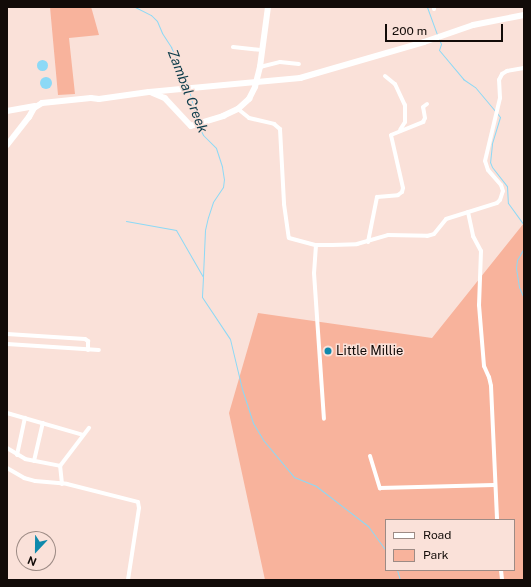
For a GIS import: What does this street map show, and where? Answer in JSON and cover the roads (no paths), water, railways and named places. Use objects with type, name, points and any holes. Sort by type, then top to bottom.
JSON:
[{"type":"main road","points":[[7,145],[29,118],[35,106],[45,102],[91,98],[99,99],[149,92],[304,77],[424,42],[487,21],[524,15]]},
{"type":"street","points":[[149,92],[162,96],[189,125],[198,124],[227,115],[238,109],[250,97],[256,82],[263,50],[268,7]]},
{"type":"street","points":[[233,47],[263,50]]},
{"type":"street","points":[[260,67],[280,62],[299,64]]},
{"type":"street","points":[[238,109],[249,118],[279,127],[284,204],[289,238],[316,245],[368,242],[388,235],[430,236],[444,220],[497,203],[502,197],[501,185],[485,164],[501,93],[499,80],[502,74],[508,71],[524,68]]},
{"type":"street","points":[[385,76],[395,84],[404,101],[405,122],[400,130]]},
{"type":"street","points":[[368,242],[377,197],[398,195],[402,192],[398,163],[390,136],[392,133],[420,124],[424,120],[423,107],[427,104]]},
{"type":"street","points":[[7,111],[35,106]]},
{"type":"street","points":[[468,212],[473,236],[481,251],[479,305],[484,366],[489,376],[491,386],[494,485],[497,519]]},
{"type":"street","points":[[316,245],[314,273],[324,419]]},
{"type":"street","points":[[7,334],[87,339],[88,350]]},
{"type":"street","points":[[36,346],[37,336]]},
{"type":"street","points":[[7,344],[99,350]]},
{"type":"street","points":[[7,414],[83,435]]},
{"type":"street","points":[[17,454],[25,418]]},
{"type":"street","points":[[34,461],[43,423]]},
{"type":"street","points":[[62,484],[60,466],[89,428]]},
{"type":"street","points":[[7,448],[25,459],[60,466]]},
{"type":"street","points":[[370,456],[380,488],[494,485]]},
{"type":"street","points":[[7,468],[24,478],[35,481],[82,487],[138,502],[139,508],[128,580]]},
{"type":"water","points":[[42,59],[46,61],[48,65],[46,69],[42,71],[38,69],[36,65],[38,61]]},
{"type":"water","points":[[46,77],[50,79],[52,83],[50,87],[46,89],[42,87],[40,83],[42,79]]},
{"type":"waterway","name":"Zambal Creek","points":[[135,7],[151,15],[157,21],[162,33],[171,47],[188,85]]},
{"type":"waterway","points":[[427,7],[437,35]]},
{"type":"waterway","points":[[439,39],[441,44],[439,50],[463,79],[475,87],[495,111]]},
{"type":"waterway","name":"Zambal Creek","points":[[189,90],[197,122]]},
{"type":"waterway","points":[[497,113],[500,117],[492,144],[490,162],[492,167],[507,186],[508,203],[524,225]]},
{"type":"waterway","name":"Zambal Creek","points":[[199,127],[203,135],[216,148],[224,179],[223,187],[213,202],[205,230],[203,276]]},
{"type":"waterway","points":[[126,221],[176,230],[203,277],[202,297],[230,339],[242,389],[253,423],[264,441],[294,477],[316,486],[368,526],[385,550]]},
{"type":"waterway","points":[[524,248],[517,260],[516,268],[519,287],[524,298]]},
{"type":"waterway","points":[[524,313],[524,333]]},
{"type":"waterway","points":[[397,571],[400,580]]},
{"type":"place","name":"Little Millie","points":[[328,351]]}]
